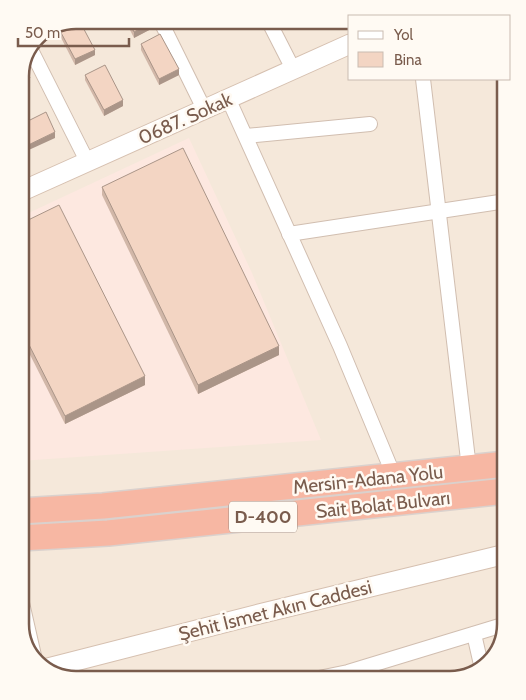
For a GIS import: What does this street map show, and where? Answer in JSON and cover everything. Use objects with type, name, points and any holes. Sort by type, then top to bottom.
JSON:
[{"type":"highway","name":"Mersin-Adana Yolu","points":[[29,510],[103,506],[497,465]]},
{"type":"highway","name":"Sait Bolat Bulvarı","points":[[29,537],[108,533],[497,492]]},
{"type":"street","points":[[164,29],[204,109]]},
{"type":"street","points":[[273,29],[294,69]]},
{"type":"street","name":"0687. Sokak","points":[[29,188],[348,45]]},
{"type":"street","points":[[34,55],[87,161]]},
{"type":"street","points":[[422,80],[469,468]]},
{"type":"street","points":[[228,98],[340,346],[394,476]]},
{"type":"street","points":[[246,136],[370,124]]},
{"type":"street","points":[[289,234],[497,202]]},
{"type":"street","name":"Şehit İsmet Akın Caddesi","points":[[66,670],[259,614],[497,556]]},
{"type":"street","points":[[364,671],[497,627]]},
{"type":"street","points":[[474,634],[480,661]]},
{"type":"shaded area","points":[[76,29],[348,29],[348,80],[497,80],[497,631],[492,645],[481,660],[463,670],[457,671],[69,671],[55,666],[40,655],[30,637],[29,631],[29,73],[30,63],[42,42],[58,32]]},
{"type":"shaded area","points":[[189,138],[252,273],[321,440],[29,460],[29,213]]},
{"type":"building","points":[[84,29],[95,50],[75,59],[60,31]]},
{"type":"building","points":[[160,34],[179,69],[159,79],[141,44]]},
{"type":"building","points":[[105,65],[123,100],[104,110],[85,75]]},
{"type":"building","points":[[46,112],[55,132],[29,145],[29,120]]},
{"type":"building","points":[[183,148],[279,346],[198,385],[102,187]]},
{"type":"building","points":[[59,205],[145,376],[65,416],[29,345],[29,220]]}]
